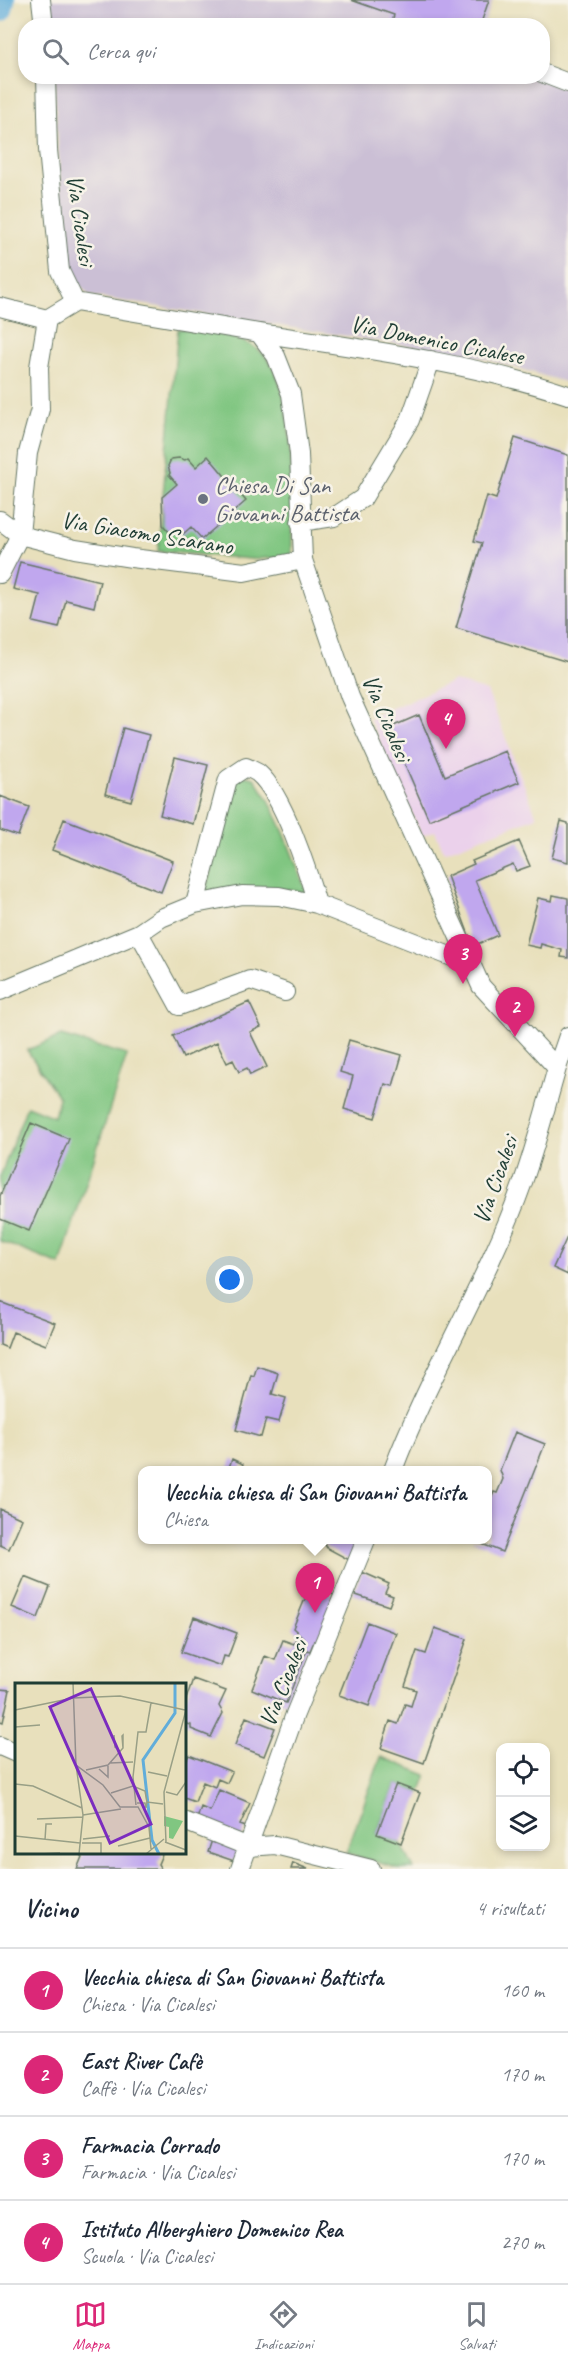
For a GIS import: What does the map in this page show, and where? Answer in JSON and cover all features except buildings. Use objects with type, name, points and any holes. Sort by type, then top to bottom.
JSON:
[{"type":"street","points":[[41,0],[43,18]]},
{"type":"street","points":[[550,76],[568,83]]},
{"type":"street","name":"Via Cicalesi","points":[[46,84],[48,150],[60,271],[75,302],[259,333],[280,364],[291,394],[299,454],[303,560],[350,696],[481,986],[496,1005],[557,1068],[523,1182],[495,1248],[408,1431],[395,1466]]},
{"type":"street","points":[[0,308],[47,319],[75,302]]},
{"type":"street","points":[[0,574],[20,535],[28,453],[40,409],[39,367],[47,319]]},
{"type":"street","name":"Via Domenico Cicalese","points":[[259,333],[431,360],[521,380],[568,395]]},
{"type":"street","points":[[280,364],[296,338]]},
{"type":"street","points":[[300,522],[334,517],[363,498],[410,420],[431,360]]},
{"type":"street","name":"Via Giacomo Scarano","points":[[0,520],[20,535],[75,549],[132,558],[244,572],[303,560]]},
{"type":"street","points":[[195,904],[228,779],[246,767],[258,773],[273,795],[294,837],[316,904]]},
{"type":"street","points":[[0,991],[139,933],[161,918],[195,904],[242,895],[279,896],[316,904],[470,964]]},
{"type":"street","points":[[139,933],[179,1006],[250,980],[285,992]]},
{"type":"street","points":[[557,1068],[568,1036]]},
{"type":"street","name":"Via Cicalesi","points":[[240,1869],[296,1714],[364,1544]]},
{"type":"street","points":[[0,1746],[15,1753]]},
{"type":"street","points":[[186,1822],[249,1847],[275,1845],[371,1869]]},
{"type":"shaded area","points":[[49,0],[493,0],[486,18],[51,18]]},
{"type":"shaded area","points":[[550,83],[568,90],[568,383],[480,357],[90,296],[66,271],[54,84]]},
{"type":"shaded area","points":[[454,681],[487,691],[537,817],[444,852],[435,831],[422,836],[369,718]]},
{"type":"green space","points":[[178,329],[210,332],[244,342],[261,352],[273,369],[282,391],[287,419],[292,480],[292,557],[251,559],[158,551]]},
{"type":"green space","points":[[244,776],[254,778],[268,798],[307,893],[268,888],[205,893],[237,778]]},
{"type":"green space","points":[[61,1036],[127,1055],[60,1265],[0,1241],[0,1177],[27,1106],[54,1117],[59,1098],[27,1050]]},
{"type":"green space","points":[[381,1757],[427,1775],[420,1793],[396,1784],[377,1833],[401,1843],[414,1869],[400,1869],[346,1853]]},
{"type":"waterway","points":[[0,9],[2,0]]},
{"type":"place","name":"Chiesa Di San Giovanni Battista","points":[[203,499]]},
{"type":"place","name":"Istituto Alberghiero Domenico Rea","points":[[446,749]]},
{"type":"place","name":"Farmacia Corrado","points":[[463,984]]},
{"type":"place","name":"East River Cafè","points":[[515,1037]]},
{"type":"place","name":"Vecchia chiesa di San Giovanni Battista","points":[[315,1613]]}]
